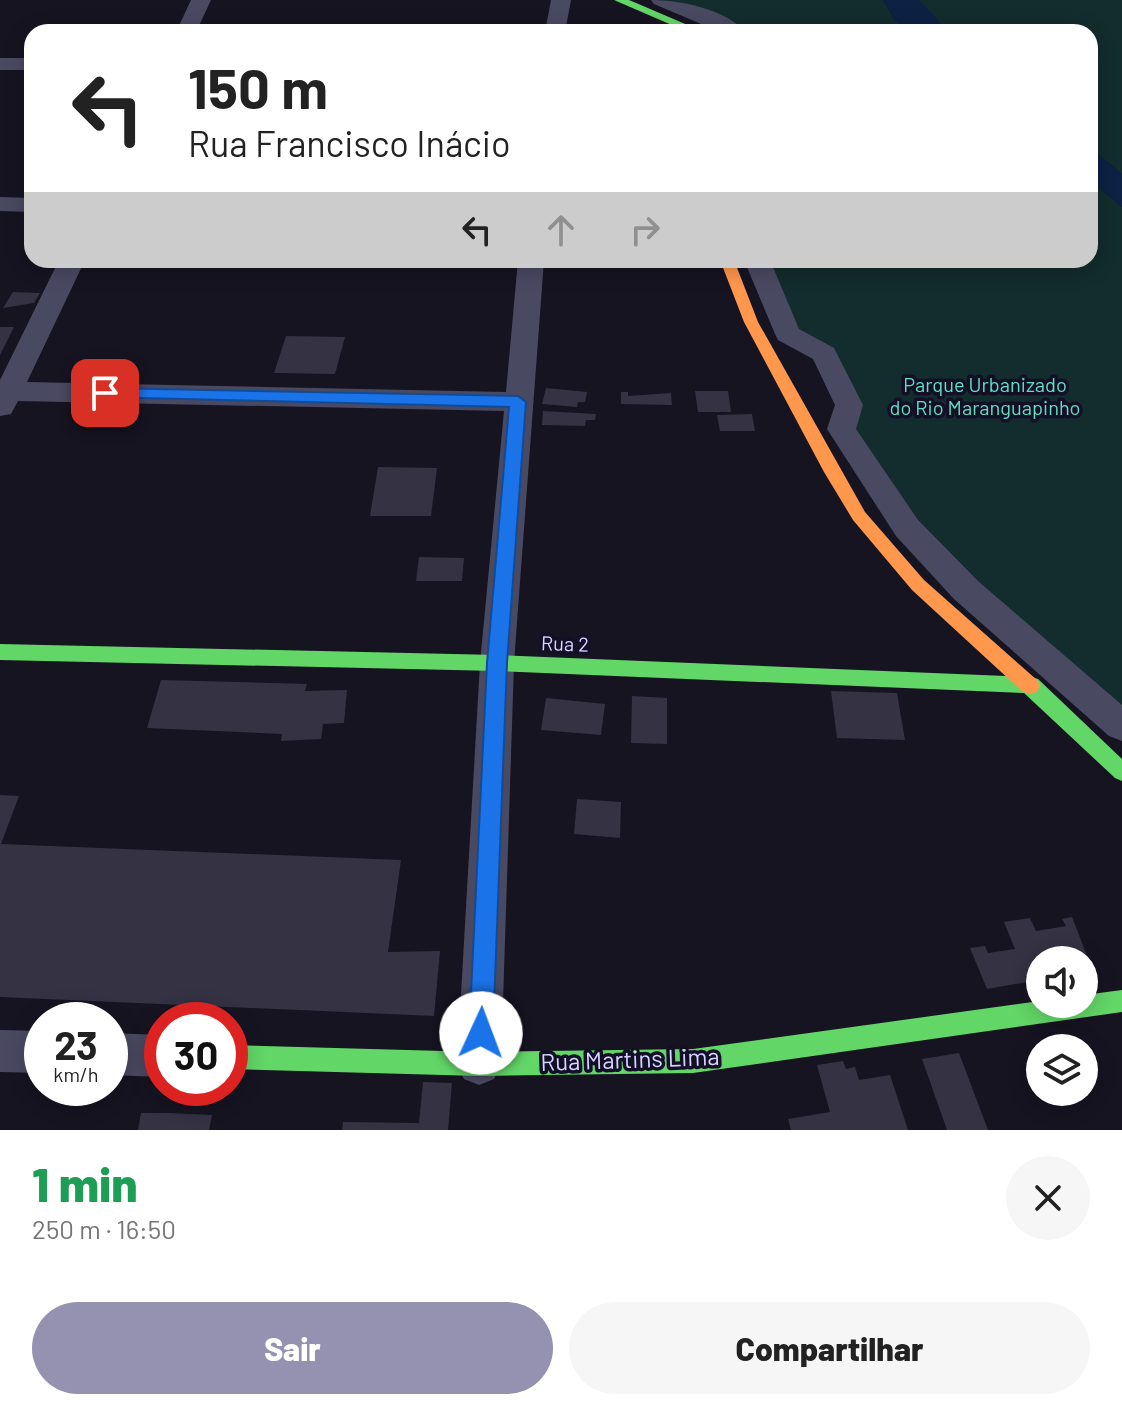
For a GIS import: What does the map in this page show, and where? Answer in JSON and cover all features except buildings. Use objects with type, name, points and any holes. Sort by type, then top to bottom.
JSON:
[{"type":"street","points":[[190,24],[201,0]]},
{"type":"street","points":[[556,24],[561,0]]},
{"type":"street","points":[[619,0],[678,24]]},
{"type":"street","points":[[661,0],[720,24]]},
{"type":"street","points":[[0,64],[24,64]]},
{"type":"street","points":[[0,204],[24,205]]},
{"type":"street","points":[[68,268],[3,397],[518,402]]},
{"type":"street","points":[[479,1064],[497,663],[530,268]]},
{"type":"street","points":[[729,268],[739,300],[819,448],[865,523],[889,554],[927,594],[1031,685],[1122,772]]},
{"type":"street","points":[[760,268],[788,334],[824,354],[849,405],[841,429],[907,528],[966,590],[1122,726]]},
{"type":"street","name":"Rua 2","points":[[0,652],[497,663],[1031,685]]},
{"type":"street","name":"Rua Martins Lima","points":[[248,1058],[479,1064],[693,1061],[1122,1001]]},
{"type":"street","points":[[0,1051],[24,1052]]},
{"type":"green space","points":[[661,0],[883,0],[899,24],[720,24]]},
{"type":"green space","points":[[919,0],[1122,0],[1122,174],[1098,154],[1098,24],[941,24]]},
{"type":"green space","name":"Parque Urbanizado do Rio Maranguapinho","points":[[1098,187],[1122,207],[1122,726],[873,480],[824,354],[788,334],[760,268],[1098,268]]},
{"type":"water","points":[[883,0],[919,0],[941,24],[899,24]]},
{"type":"water","points":[[1098,154],[1122,174],[1122,207],[1098,187]]},
{"type":"traffic: fast","points":[[619,0],[678,24]]},
{"type":"traffic: fast","points":[[0,652],[497,663],[1031,685]]},
{"type":"traffic: fast","points":[[1030,686],[1122,772]]},
{"type":"traffic: fast","points":[[248,1058],[479,1064],[693,1061],[1122,1001]]},
{"type":"traffic: slow","points":[[730,268],[751,322],[859,516],[918,585],[1030,686]]},
{"type":"route","points":[[105,393],[518,402],[497,663],[481,1033]]}]
